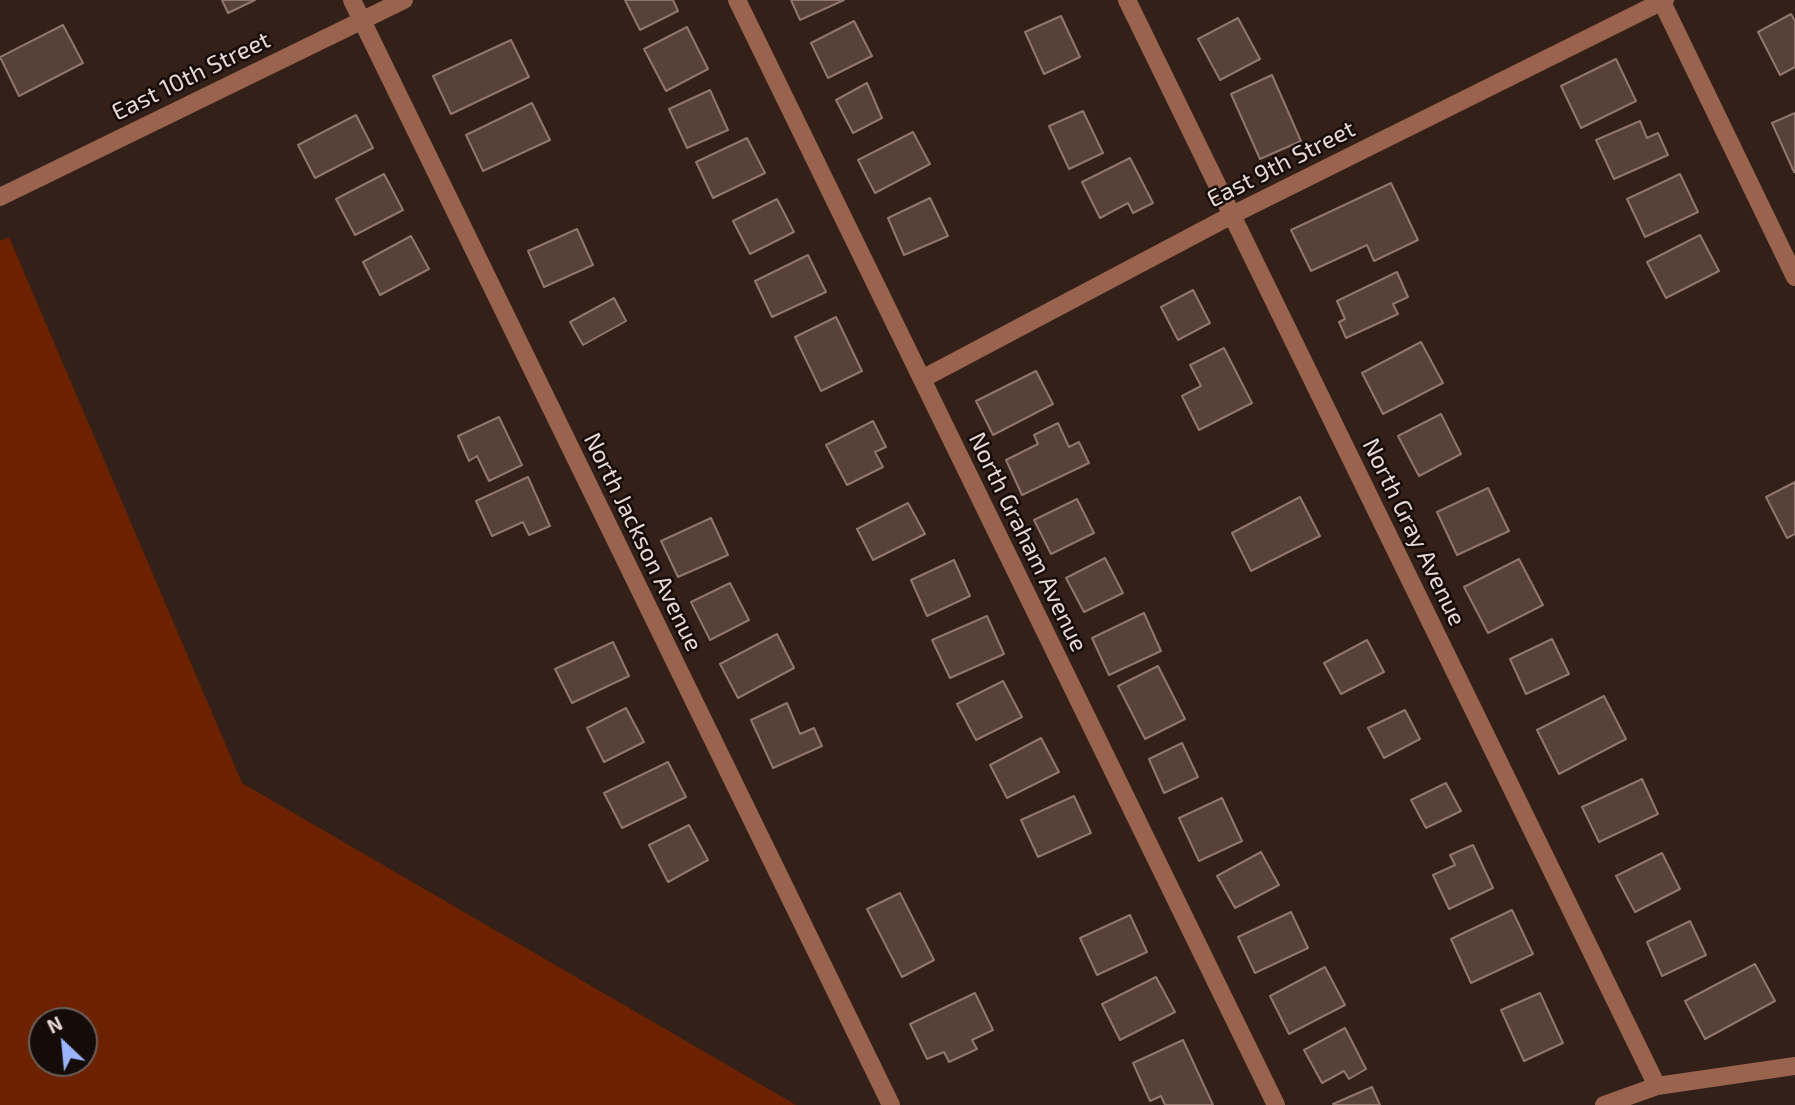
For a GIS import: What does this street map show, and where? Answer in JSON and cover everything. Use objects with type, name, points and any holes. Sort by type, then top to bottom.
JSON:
[{"type":"street","name":"North Jackson Avenue","points":[[352,0],[891,1105]]},
{"type":"street","name":"East 10th Street","points":[[0,197],[404,0]]},
{"type":"street","name":"North Graham Avenue","points":[[737,0],[1276,1105]]},
{"type":"street","name":"North Gray Avenue","points":[[1127,0],[1657,1086]]},
{"type":"street","name":"East 9th Street","points":[[922,379],[1232,215],[1663,1]]},
{"type":"street","points":[[1663,1],[1795,277]]},
{"type":"street","points":[[1604,1105],[1657,1086],[1795,1066]]},
{"type":"shaded area","points":[[9,237],[242,783],[796,1105],[0,1105],[0,241]]},
{"type":"building","points":[[222,0],[255,0],[228,13]]},
{"type":"building","points":[[625,0],[673,0],[678,11],[640,30]]},
{"type":"building","points":[[791,0],[844,0],[800,20]]},
{"type":"building","points":[[1791,14],[1795,21],[1795,67],[1780,75],[1758,32]]},
{"type":"building","points":[[1061,16],[1080,57],[1044,74],[1025,32]]},
{"type":"building","points":[[1238,18],[1260,59],[1220,80],[1198,39]]},
{"type":"building","points":[[854,21],[872,56],[828,78],[811,43]]},
{"type":"building","points":[[63,25],[83,63],[19,96],[0,57]]},
{"type":"building","points":[[687,27],[708,69],[666,91],[644,49]]},
{"type":"building","points":[[511,40],[529,77],[451,114],[433,76]]},
{"type":"building","points":[[1616,59],[1636,101],[1581,128],[1561,86]]},
{"type":"building","points":[[1272,75],[1301,141],[1260,159],[1231,94]]},
{"type":"building","points":[[867,83],[882,118],[853,133],[836,100]]},
{"type":"building","points":[[710,90],[728,130],[687,148],[669,109]]},
{"type":"building","points":[[532,103],[550,140],[483,171],[466,135]]},
{"type":"building","points":[[1083,111],[1103,153],[1069,169],[1049,126]]},
{"type":"building","points":[[1795,113],[1795,172],[1794,172],[1772,123]]},
{"type":"building","points":[[356,115],[373,148],[315,178],[298,145]]},
{"type":"building","points":[[1640,121],[1647,138],[1658,133],[1668,155],[1614,179],[1596,140]]},
{"type":"building","points":[[913,132],[930,164],[875,193],[858,160]]},
{"type":"building","points":[[747,138],[765,173],[713,198],[696,162]]},
{"type":"building","points":[[1130,158],[1153,203],[1133,213],[1128,203],[1100,218],[1082,182]]},
{"type":"building","points":[[384,174],[403,210],[355,235],[336,199]]},
{"type":"building","points":[[1680,174],[1698,212],[1645,237],[1627,199]]},
{"type":"building","points":[[1391,183],[1418,240],[1374,261],[1367,245],[1311,271],[1291,230]]},
{"type":"building","points":[[930,198],[948,236],[904,255],[888,218]]},
{"type":"building","points":[[777,199],[794,232],[750,254],[733,221]]},
{"type":"building","points":[[577,229],[593,265],[544,287],[528,251]]},
{"type":"building","points":[[1700,235],[1719,271],[1666,298],[1647,262]]},
{"type":"building","points":[[411,236],[429,269],[380,295],[363,262]]},
{"type":"building","points":[[808,255],[826,292],[772,317],[755,281]]},
{"type":"building","points":[[1397,272],[1408,297],[1393,304],[1398,314],[1346,338],[1339,322],[1345,319],[1337,301]]},
{"type":"building","points":[[1193,290],[1210,323],[1178,340],[1161,307]]},
{"type":"building","points":[[614,298],[626,321],[583,345],[570,322]]},
{"type":"building","points":[[836,317],[862,371],[821,391],[795,337]]},
{"type":"building","points":[[1421,342],[1443,383],[1383,414],[1362,373]]},
{"type":"building","points":[[1224,348],[1252,403],[1199,430],[1182,396],[1201,386],[1190,365]]},
{"type":"building","points":[[1036,371],[1053,404],[993,435],[976,401]]},
{"type":"building","points":[[1441,414],[1461,454],[1419,476],[1398,436]]},
{"type":"building","points":[[499,417],[522,465],[489,481],[477,456],[469,461],[458,436]]},
{"type":"building","points":[[873,421],[886,447],[875,452],[883,467],[847,485],[826,445]]},
{"type":"building","points":[[1058,423],[1069,447],[1079,442],[1089,463],[1022,495],[1006,460],[1038,444],[1034,435]]},
{"type":"building","points":[[528,477],[550,526],[529,535],[523,522],[492,536],[476,501]]},
{"type":"building","points":[[1795,482],[1795,534],[1787,538],[1766,497]]},
{"type":"building","points":[[1488,488],[1509,531],[1457,555],[1437,512]]},
{"type":"building","points":[[1300,497],[1320,536],[1251,571],[1232,533]]},
{"type":"building","points":[[1077,499],[1094,533],[1051,554],[1034,520]]},
{"type":"building","points":[[908,503],[925,534],[873,560],[857,529]]},
{"type":"building","points":[[711,518],[728,555],[678,577],[661,541]]},
{"type":"building","points":[[1105,558],[1123,593],[1084,612],[1066,578]]},
{"type":"building","points":[[1519,559],[1543,605],[1488,633],[1464,587]]},
{"type":"building","points":[[954,560],[970,596],[927,616],[911,580]]},
{"type":"building","points":[[730,583],[749,620],[710,640],[691,602]]},
{"type":"building","points":[[1144,613],[1161,651],[1109,675],[1092,638]]},
{"type":"building","points":[[987,616],[1004,654],[950,678],[932,640]]},
{"type":"building","points":[[777,634],[794,668],[738,698],[720,664]]},
{"type":"building","points":[[1552,639],[1569,674],[1526,694],[1510,659]]},
{"type":"building","points":[[1367,640],[1384,672],[1341,694],[1324,663]]},
{"type":"building","points":[[613,642],[629,676],[572,703],[555,669]]},
{"type":"building","points":[[1158,666],[1185,719],[1145,739],[1118,686]]},
{"type":"building","points":[[1003,681],[1022,717],[976,740],[957,704]]},
{"type":"building","points":[[1604,696],[1626,739],[1559,774],[1537,730]]},
{"type":"building","points":[[787,703],[800,734],[814,728],[822,746],[773,768],[751,720]]},
{"type":"building","points":[[626,708],[644,742],[604,762],[587,728]]},
{"type":"building","points":[[1405,710],[1420,739],[1384,758],[1368,728]]},
{"type":"building","points":[[1041,738],[1059,772],[1007,798],[990,765]]},
{"type":"building","points":[[1182,743],[1198,777],[1164,793],[1149,759]]},
{"type":"building","points":[[668,762],[686,797],[622,828],[604,793]]},
{"type":"building","points":[[1642,779],[1658,814],[1599,842],[1582,807]]},
{"type":"building","points":[[1446,783],[1461,811],[1426,828],[1411,800]]},
{"type":"building","points":[[1074,796],[1091,833],[1038,857],[1021,820]]},
{"type":"building","points":[[1222,798],[1242,841],[1199,861],[1179,818]]},
{"type":"building","points":[[689,825],[708,860],[668,882],[649,845]]},
{"type":"building","points":[[1473,845],[1493,888],[1449,909],[1433,875],[1455,865],[1450,855]]},
{"type":"building","points":[[1261,852],[1279,885],[1235,908],[1217,876]]},
{"type":"building","points":[[1662,853],[1680,889],[1635,912],[1616,876]]},
{"type":"building","points":[[900,893],[934,960],[902,977],[867,909]]},
{"type":"building","points":[[1512,910],[1533,954],[1471,983],[1451,939]]},
{"type":"building","points":[[1291,912],[1308,948],[1255,973],[1238,937]]},
{"type":"building","points":[[1130,915],[1147,952],[1097,975],[1080,938]]},
{"type":"building","points":[[1690,921],[1706,955],[1662,976],[1647,942]]},
{"type":"building","points":[[1755,964],[1775,1001],[1705,1039],[1685,1001]]},
{"type":"building","points":[[1325,967],[1345,1005],[1289,1034],[1270,996]]},
{"type":"building","points":[[1156,977],[1175,1012],[1120,1040],[1102,1004]]},
{"type":"building","points":[[975,993],[993,1030],[972,1040],[977,1049],[949,1062],[944,1052],[927,1059],[910,1024]]},
{"type":"building","points":[[1540,993],[1563,1043],[1524,1061],[1501,1010]]},
{"type":"building","points":[[1345,1028],[1366,1069],[1349,1079],[1344,1071],[1322,1083],[1304,1050]]},
{"type":"building","points":[[1183,1040],[1213,1105],[1165,1105],[1161,1096],[1150,1101],[1133,1063]]},
{"type":"building","points":[[1372,1087],[1380,1105],[1333,1104]]}]
